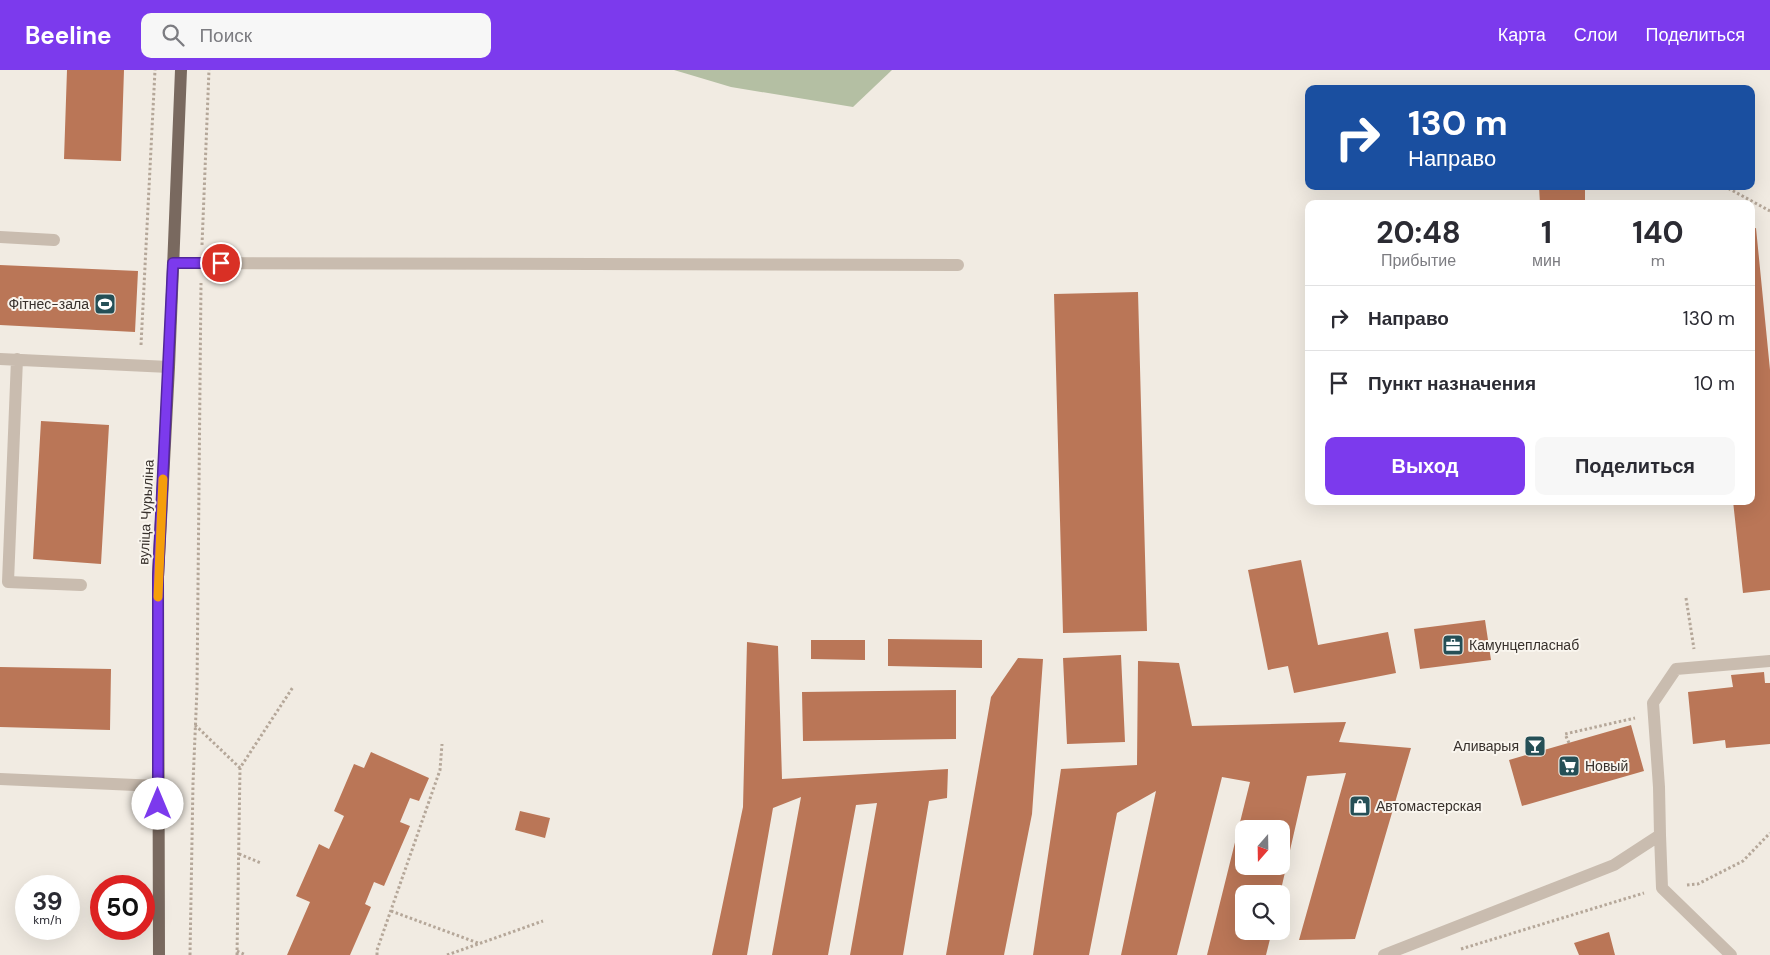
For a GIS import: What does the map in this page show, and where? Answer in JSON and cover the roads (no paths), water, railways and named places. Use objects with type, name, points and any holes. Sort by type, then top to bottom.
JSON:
[{"type":"main road","name":"вуліца Чурыліна","points":[[159,955],[158,577],[181,70]]},
{"type":"lane","points":[[0,237],[54,240]]},
{"type":"lane","points":[[173,263],[958,265]]},
{"type":"lane","points":[[0,359],[169,367]]},
{"type":"lane","points":[[17,359],[8,582],[81,585]]},
{"type":"lane","points":[[1731,955],[1662,888],[1659,787],[1653,703],[1676,668],[1770,662]]},
{"type":"lane","points":[[0,779],[158,786]]},
{"type":"lane","points":[[1384,955],[1614,866],[1660,835]]},
{"type":"place","name":"Фітнес-зала","points":[[105,304]]},
{"type":"place","name":"Камунцепласнаб","points":[[1453,645]]},
{"type":"place","name":"Аливарыя","points":[[1535,746]]},
{"type":"place","name":"Новый","points":[[1569,766]]},
{"type":"place","name":"Автомастерская","points":[[1360,806]]}]
